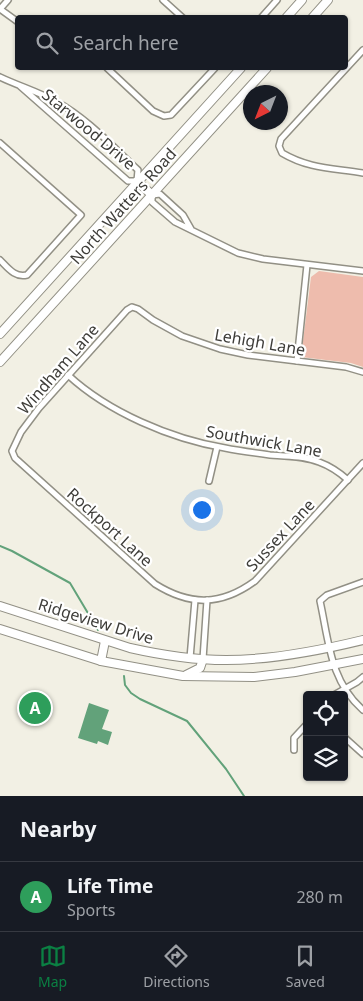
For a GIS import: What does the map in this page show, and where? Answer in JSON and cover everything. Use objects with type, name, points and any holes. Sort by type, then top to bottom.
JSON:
[{"type":"main road","points":[[289,15],[302,0]]},
{"type":"main road","points":[[315,15],[328,0]]},
{"type":"main road","name":"North Watters Road","points":[[0,334],[239,70]]},
{"type":"main road","name":"North Watters Road","points":[[0,362],[265,70]]},
{"type":"main road","points":[[138,182],[152,194]]},
{"type":"main road","name":"Ridgeview Drive","points":[[0,606],[105,641],[152,653],[190,658],[226,660],[284,656],[363,640]]},
{"type":"main road","name":"Ridgeview Drive","points":[[0,628],[101,661],[183,676],[254,677],[363,659]]},
{"type":"main road","points":[[101,661],[105,641]]},
{"type":"main road","points":[[183,676],[200,668],[203,659]]},
{"type":"street","points":[[8,0],[0,9],[15,20]]},
{"type":"street","points":[[163,0],[180,15]]},
{"type":"street","points":[[264,15],[277,0]]},
{"type":"street","points":[[348,66],[363,50]]},
{"type":"street","points":[[109,70],[153,111],[164,116],[171,115],[213,70]]},
{"type":"street","points":[[345,70],[281,139],[279,146],[282,153],[301,163],[321,168],[363,172]]},
{"type":"street","name":"Starwood Drive","points":[[0,77],[45,95],[72,111],[138,170],[138,182],[128,181],[20,86]]},
{"type":"street","points":[[0,143],[81,215],[27,275],[17,275],[0,260]]},
{"type":"street","points":[[191,229],[183,215],[166,199],[160,194],[152,194],[152,202],[175,222],[218,244],[247,256],[363,271]]},
{"type":"street","points":[[297,362],[307,265]]},
{"type":"street","name":"Lehigh Lane","points":[[132,307],[166,327],[201,344],[234,353],[346,367],[363,372]]},
{"type":"street","name":"Windham Lane","points":[[12,454],[12,447],[28,422],[68,375],[127,310],[132,307]]},
{"type":"street","name":"Southwick Lane","points":[[68,375],[84,388],[133,417],[178,436],[217,447],[312,460],[328,466],[348,480]]},
{"type":"street","points":[[210,481],[217,447]]},
{"type":"street","name":"Rockport Lane","points":[[12,454],[155,584],[173,594],[195,600],[204,600]]},
{"type":"street","name":"Sussex Lane","points":[[204,600],[234,594],[254,581],[363,463]]},
{"type":"street","points":[[363,582],[327,595],[320,601],[334,665],[351,700],[363,710]]},
{"type":"street","points":[[190,658],[195,600]]},
{"type":"street","points":[[203,659],[204,600]]},
{"type":"street","points":[[341,691],[363,676]]},
{"type":"street","points":[[294,750],[294,738],[303,728]]},
{"type":"street","points":[[348,741],[363,754]]},
{"type":"shaded area","points":[[319,271],[363,277],[363,367],[351,363],[301,357],[311,277]]},
{"type":"shaded area","points":[[89,703],[109,710],[102,729],[112,732],[108,745],[98,741],[97,744],[78,738]]},
{"type":"waterway","points":[[0,546],[70,583],[98,630]]},
{"type":"waterway","points":[[124,676],[125,685],[131,693],[187,721],[226,769],[244,796]]},
{"type":"place","name":"Life Time","points":[[35,708]]}]
